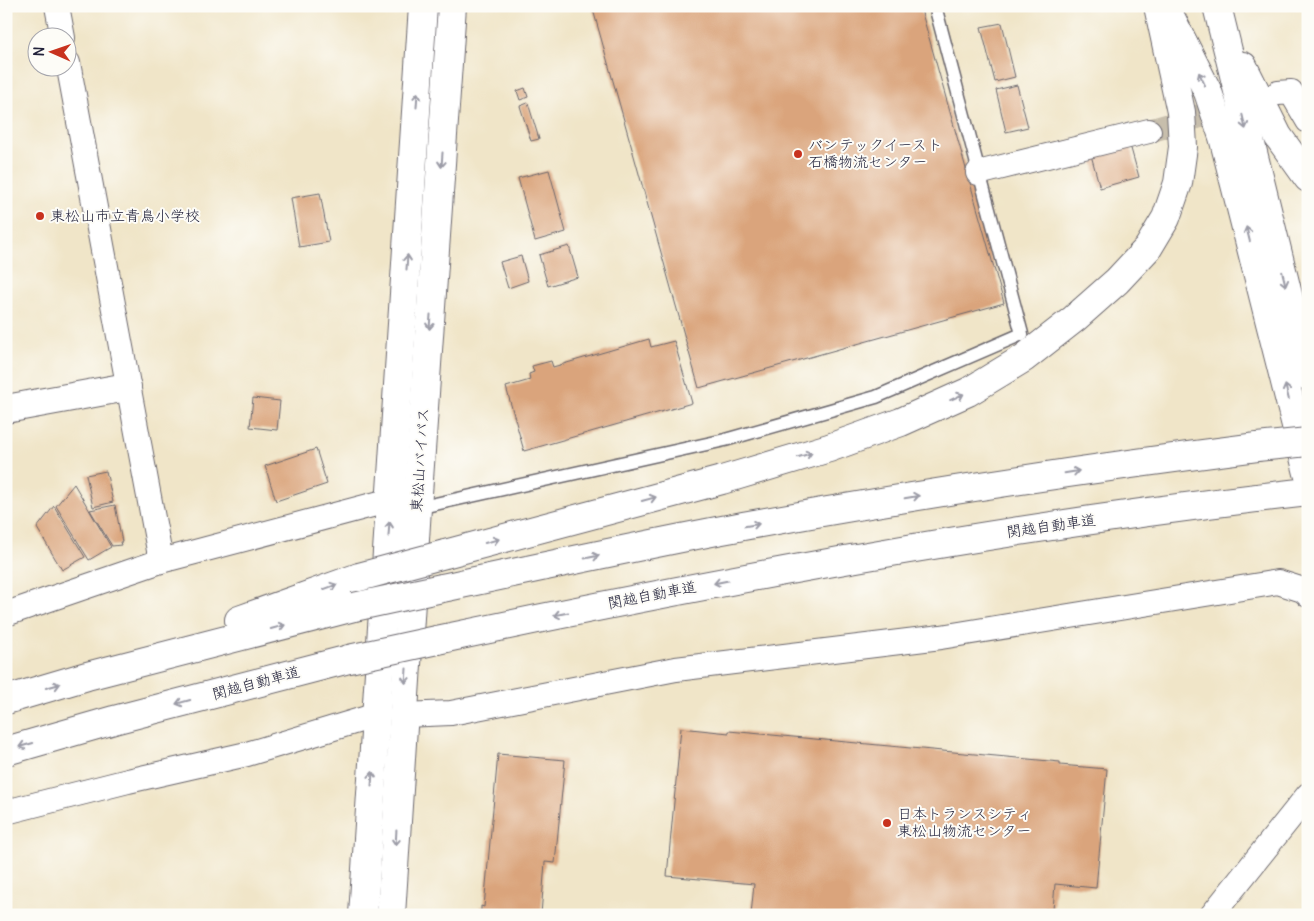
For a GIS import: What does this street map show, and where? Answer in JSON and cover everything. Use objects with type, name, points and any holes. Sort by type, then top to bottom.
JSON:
[{"type":"main road","name":"東松山バイパス","points":[[363,915],[423,6]]},
{"type":"main road","name":"東松山バイパス","points":[[392,915],[417,508],[452,6]]},
{"type":"main road","points":[[444,120],[465,70],[472,6]]},
{"type":"main road","points":[[87,676],[359,576],[722,480],[829,448],[902,422],[968,392],[1024,358],[1074,320],[1117,281],[1148,248],[1166,218],[1178,183],[1183,147],[1181,112],[1158,6]]},
{"type":"main road","points":[[1165,6],[1208,92],[1224,137],[1308,473]]},
{"type":"main road","points":[[1219,6],[1251,83],[1278,136],[1308,178]]},
{"type":"main road","points":[[1219,6],[1308,376]]},
{"type":"main road","points":[[6,409],[127,387]]},
{"type":"main road","points":[[6,700],[87,676],[354,607],[742,527],[930,494],[1095,468],[1308,442]]},
{"type":"main road","name":"関越自動車道","points":[[6,751],[114,720],[349,659],[600,605],[946,542],[1271,504],[1308,492]]},
{"type":"main road","points":[[1271,504],[1308,508]]},
{"type":"street","points":[[57,6],[61,28]]},
{"type":"street","points":[[71,78],[160,561]]},
{"type":"street","points":[[1278,93],[1291,92],[1308,121]]},
{"type":"street","points":[[978,173],[1149,131]]},
{"type":"street","points":[[6,614],[160,561],[391,500]]},
{"type":"street","points":[[404,715],[451,714],[676,669],[941,637],[1278,582],[1303,590],[1308,595]]},
{"type":"street","points":[[6,812],[128,781],[247,754],[377,715]]},
{"type":"street","points":[[1212,915],[1308,795]]},
{"type":"lane","points":[[417,508],[725,440],[876,397],[1022,334],[935,6]]},
{"type":"building","name":"バンテックイースト 石橋物流センター","points":[[592,6],[920,6],[1004,303],[699,388]]},
{"type":"building","points":[[1002,23],[1015,77],[995,82],[981,27]]},
{"type":"building","points":[[1017,85],[1028,127],[1006,132],[996,90]]},
{"type":"building","points":[[525,88],[528,97],[520,100],[517,91]]},
{"type":"building","points":[[528,103],[539,139],[531,141],[520,106]]},
{"type":"building","points":[[1130,145],[1139,177],[1100,188],[1091,155]]},
{"type":"building","points":[[549,170],[566,232],[535,241],[518,178]]},
{"type":"building","points":[[320,193],[329,242],[299,247],[291,198]]},
{"type":"building","points":[[569,246],[578,277],[548,286],[539,255]]},
{"type":"building","points":[[521,256],[528,281],[508,288],[500,262]]},
{"type":"building","points":[[649,339],[651,347],[674,341],[692,403],[524,451],[506,387],[530,380],[529,374],[534,372],[532,366],[551,361],[553,367]]},
{"type":"building","points":[[253,398],[280,401],[277,430],[250,427]]},
{"type":"building","points":[[316,449],[327,484],[276,501],[265,466]]},
{"type":"building","points":[[106,471],[113,502],[93,507],[86,475]]},
{"type":"building","points":[[74,484],[111,547],[89,560],[56,506]]},
{"type":"building","points":[[115,505],[122,542],[120,542],[121,545],[112,546],[90,510]]},
{"type":"building","points":[[54,506],[85,557],[62,570],[37,528]]},
{"type":"building","name":"日本トランスシティ 東松山物流センター","points":[[681,728],[1060,762],[1060,765],[1107,769],[1096,888],[1055,884],[1053,910],[1045,909],[1044,915],[751,915],[754,884],[667,876]]},
{"type":"building","points":[[498,754],[565,760],[555,863],[545,862],[541,915],[481,915],[481,906],[484,907]]},
{"type":"tunnel","points":[[1149,131],[1231,107]]},
{"type":"place","name":"バンテックイースト 石橋物流センター","points":[[798,154]]},
{"type":"place","name":"東松山市立青鳥小学校","points":[[40,216]]},
{"type":"place","name":"日本トランスシティ 東松山物流センター","points":[[887,823]]}]
